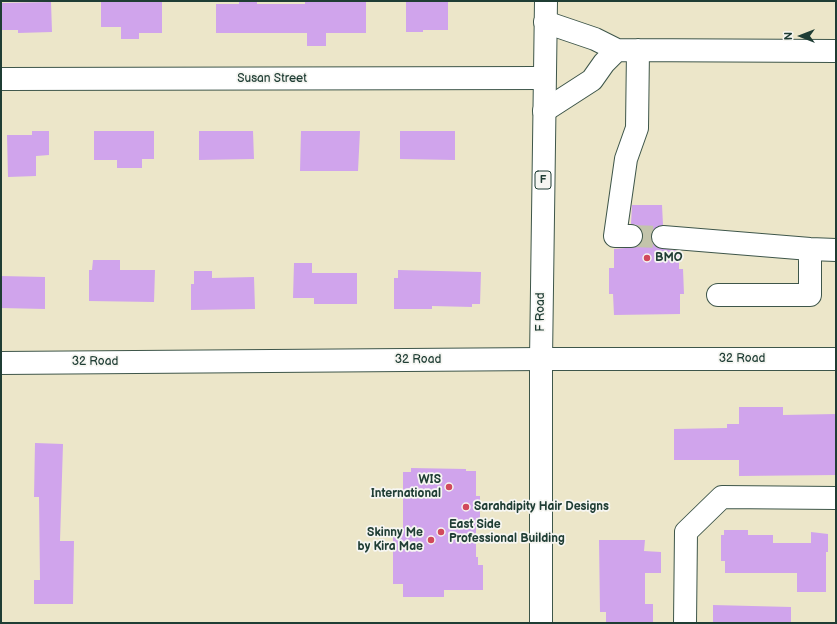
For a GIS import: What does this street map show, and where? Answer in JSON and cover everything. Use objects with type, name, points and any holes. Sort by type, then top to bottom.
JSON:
[{"type":"street","points":[[546,11],[595,39],[627,50],[836,51]]},
{"type":"street","name":"F Road","points":[[541,623],[541,359],[546,11]]},
{"type":"street","points":[[544,111],[592,80],[627,50]]},
{"type":"street","points":[[627,50],[637,128],[626,159],[615,236],[631,236]]},
{"type":"street","name":"Susan Street","points":[[1,79],[544,78]]},
{"type":"street","points":[[663,237],[836,250]]},
{"type":"street","points":[[718,295],[810,295],[810,249]]},
{"type":"street","name":"32 Road","points":[[1,363],[541,359],[836,359]]},
{"type":"street","points":[[685,623],[686,532],[722,497],[836,498]]},
{"type":"building","points":[[101,1],[162,1],[162,33],[139,33],[139,39],[121,39],[121,27],[101,27]]},
{"type":"building","points":[[239,1],[257,1],[257,4],[305,4],[305,1],[366,1],[366,33],[326,33],[326,46],[307,46],[307,33],[216,33],[216,4],[239,4]]},
{"type":"building","points":[[406,1],[448,1],[448,30],[406,32]]},
{"type":"building","points":[[51,2],[52,32],[18,33],[18,30],[1,30],[1,3]]},
{"type":"building","points":[[32,131],[49,131],[49,155],[36,156],[36,176],[8,177],[7,135],[32,135]]},
{"type":"building","points":[[94,131],[154,131],[154,159],[142,159],[142,168],[117,168],[117,160],[94,160]]},
{"type":"building","points":[[199,131],[253,131],[254,159],[199,160]]},
{"type":"building","points":[[301,131],[360,131],[358,171],[300,171]]},
{"type":"building","points":[[400,131],[455,131],[455,160],[400,159]]},
{"type":"building","name":"BMO","points":[[632,205],[662,205],[663,225],[653,230],[651,236],[652,243],[656,247],[679,251],[679,269],[683,269],[684,294],[680,294],[680,314],[614,315],[613,294],[609,294],[609,268],[614,268],[614,249],[637,247],[642,243],[642,229],[637,225],[631,224]]},
{"type":"building","points":[[93,260],[120,260],[120,270],[155,270],[154,302],[89,301],[89,270],[92,270]]},
{"type":"building","points":[[294,263],[312,263],[312,273],[357,273],[357,304],[314,304],[314,298],[293,298]]},
{"type":"building","points":[[398,270],[481,272],[480,304],[472,304],[472,307],[432,306],[432,309],[394,309],[394,278],[398,278]]},
{"type":"building","points":[[194,271],[212,271],[212,278],[254,277],[255,309],[191,310],[191,284],[194,284]]},
{"type":"building","points":[[1,276],[45,277],[45,309],[1,308]]},
{"type":"building","points":[[739,407],[783,407],[783,415],[836,414],[836,475],[739,476],[739,460],[674,460],[674,429],[727,428],[727,424],[739,424]]},
{"type":"building","points":[[35,443],[63,444],[60,541],[74,541],[73,604],[34,604],[34,580],[40,580],[39,497],[34,497]]},
{"type":"building","name":"East Side Professional Building","points":[[411,468],[466,469],[466,471],[476,471],[476,496],[480,496],[480,518],[476,518],[476,557],[478,557],[478,565],[483,565],[483,590],[444,590],[444,597],[403,597],[403,584],[393,584],[393,532],[403,532],[403,472],[411,472]]},
{"type":"building","points":[[724,530],[748,530],[748,535],[773,535],[773,543],[811,543],[811,532],[828,534],[828,552],[826,552],[826,592],[797,592],[797,573],[725,573],[725,561],[721,561],[721,535],[724,535]]},
{"type":"building","points":[[599,540],[645,540],[644,551],[661,552],[661,573],[645,573],[645,604],[653,604],[653,623],[606,623],[606,612],[600,612]]},
{"type":"building","points":[[713,605],[791,607],[791,623],[713,623]]},
{"type":"tunnel","points":[[631,236],[663,237]]},
{"type":"place","name":"BMO","points":[[647,258]]},
{"type":"place","name":"WIS International","points":[[449,487]]},
{"type":"place","name":"Sarahdipity Hair Designs","points":[[466,507]]},
{"type":"place","name":"East Side Professional Building","points":[[441,532]]},
{"type":"place","name":"Skinny Me by Kira Mae","points":[[431,540]]}]
